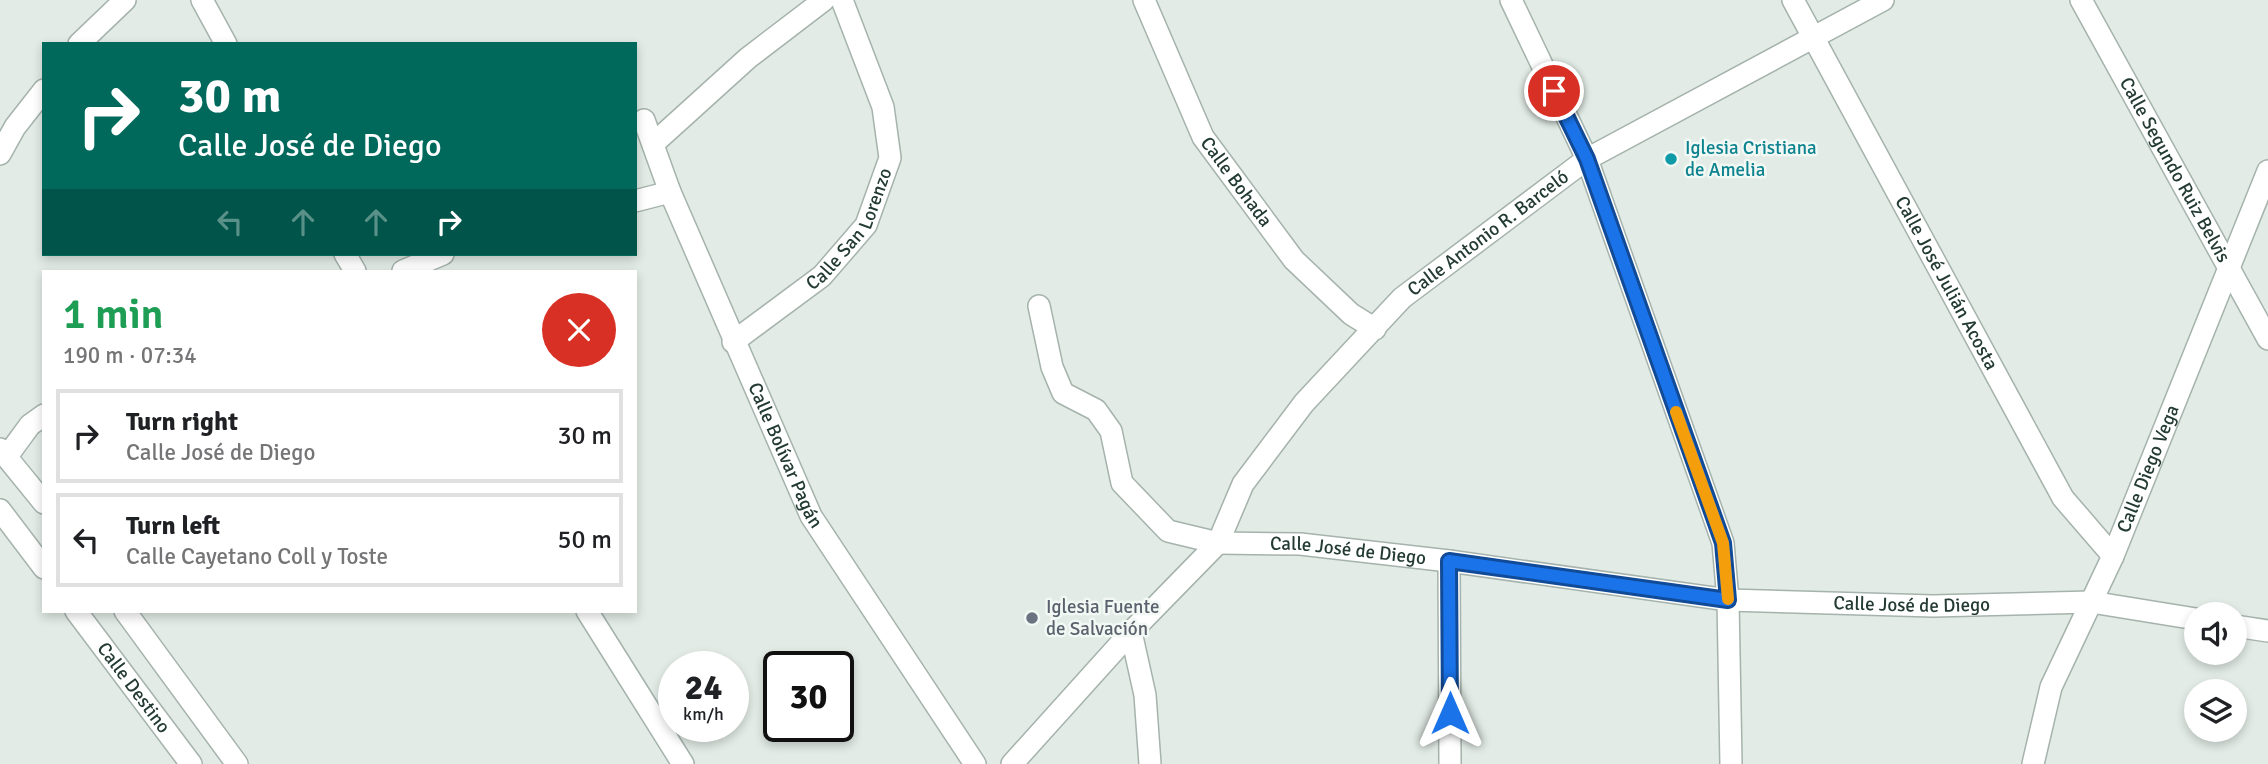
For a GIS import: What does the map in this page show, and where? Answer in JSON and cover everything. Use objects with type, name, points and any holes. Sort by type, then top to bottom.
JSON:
[{"type":"street","points":[[81,42],[125,0]]},
{"type":"street","points":[[202,0],[225,42]]},
{"type":"street","points":[[653,144],[748,58],[824,0]]},
{"type":"street","name":"Calle San Lorenzo","points":[[733,342],[822,276],[866,225],[883,180],[890,158],[883,107],[842,0]]},
{"type":"street","name":"Calle Bohada","points":[[1143,0],[1203,136],[1294,260],[1351,314],[1375,329]]},
{"type":"street","points":[[1511,0],[1587,159],[1723,543],[1728,600],[1731,764]]},
{"type":"street","name":"Calle José Julián Acosta","points":[[1793,0],[2063,498],[2113,556]]},
{"type":"street","name":"Calle Antonio R. Barceló","points":[[1218,543],[1242,484],[1304,403],[1402,298],[1587,159],[1883,0]]},
{"type":"street","name":"Calle Segundo Ruiz Belvis","points":[[2081,0],[2268,339]]},
{"type":"street","points":[[0,154],[15,127],[42,93]]},
{"type":"street","name":"Calle Bolívar Pagán","points":[[644,120],[670,192],[733,342],[811,516],[975,764]]},
{"type":"street","name":"Calle Diego Vega","points":[[2033,764],[2051,687],[2113,556],[2268,171]]},
{"type":"street","points":[[637,200],[670,192]]},
{"type":"street","points":[[405,270],[438,256]]},
{"type":"street","name":"Calle José de Diego","points":[[1039,306],[1052,367],[1063,393],[1096,410],[1111,431],[1122,483],[1168,531],[1218,543],[1300,544],[1449,561],[1728,600],[1933,606],[2091,602],[2184,618]]},
{"type":"street","points":[[42,416],[4,452],[42,500]]},
{"type":"street","points":[[0,510],[42,565]]},
{"type":"street","points":[[1012,764],[1130,632],[1218,543]]},
{"type":"street","points":[[1449,561],[1450,764]]},
{"type":"street","name":"Calle Destino","points":[[78,613],[191,764]]},
{"type":"street","name":"Calle Destino","points":[[126,613],[237,764]]},
{"type":"street","points":[[588,613],[683,764]]},
{"type":"street","points":[[2247,628],[2268,631]]},
{"type":"street","points":[[1130,632],[1145,695],[1150,764]]},
{"type":"slow traffic","points":[[1676,412],[1723,543],[1728,599]]},
{"type":"place","name":"Iglesia Cristiana de Amelia","points":[[1671,159]]},
{"type":"place","name":"Iglesia Fuente de Salvación","points":[[1032,618]]},
{"type":"route","points":[[1450,713],[1449,561],[1728,600],[1723,543],[1587,159],[1554,91]]}]
